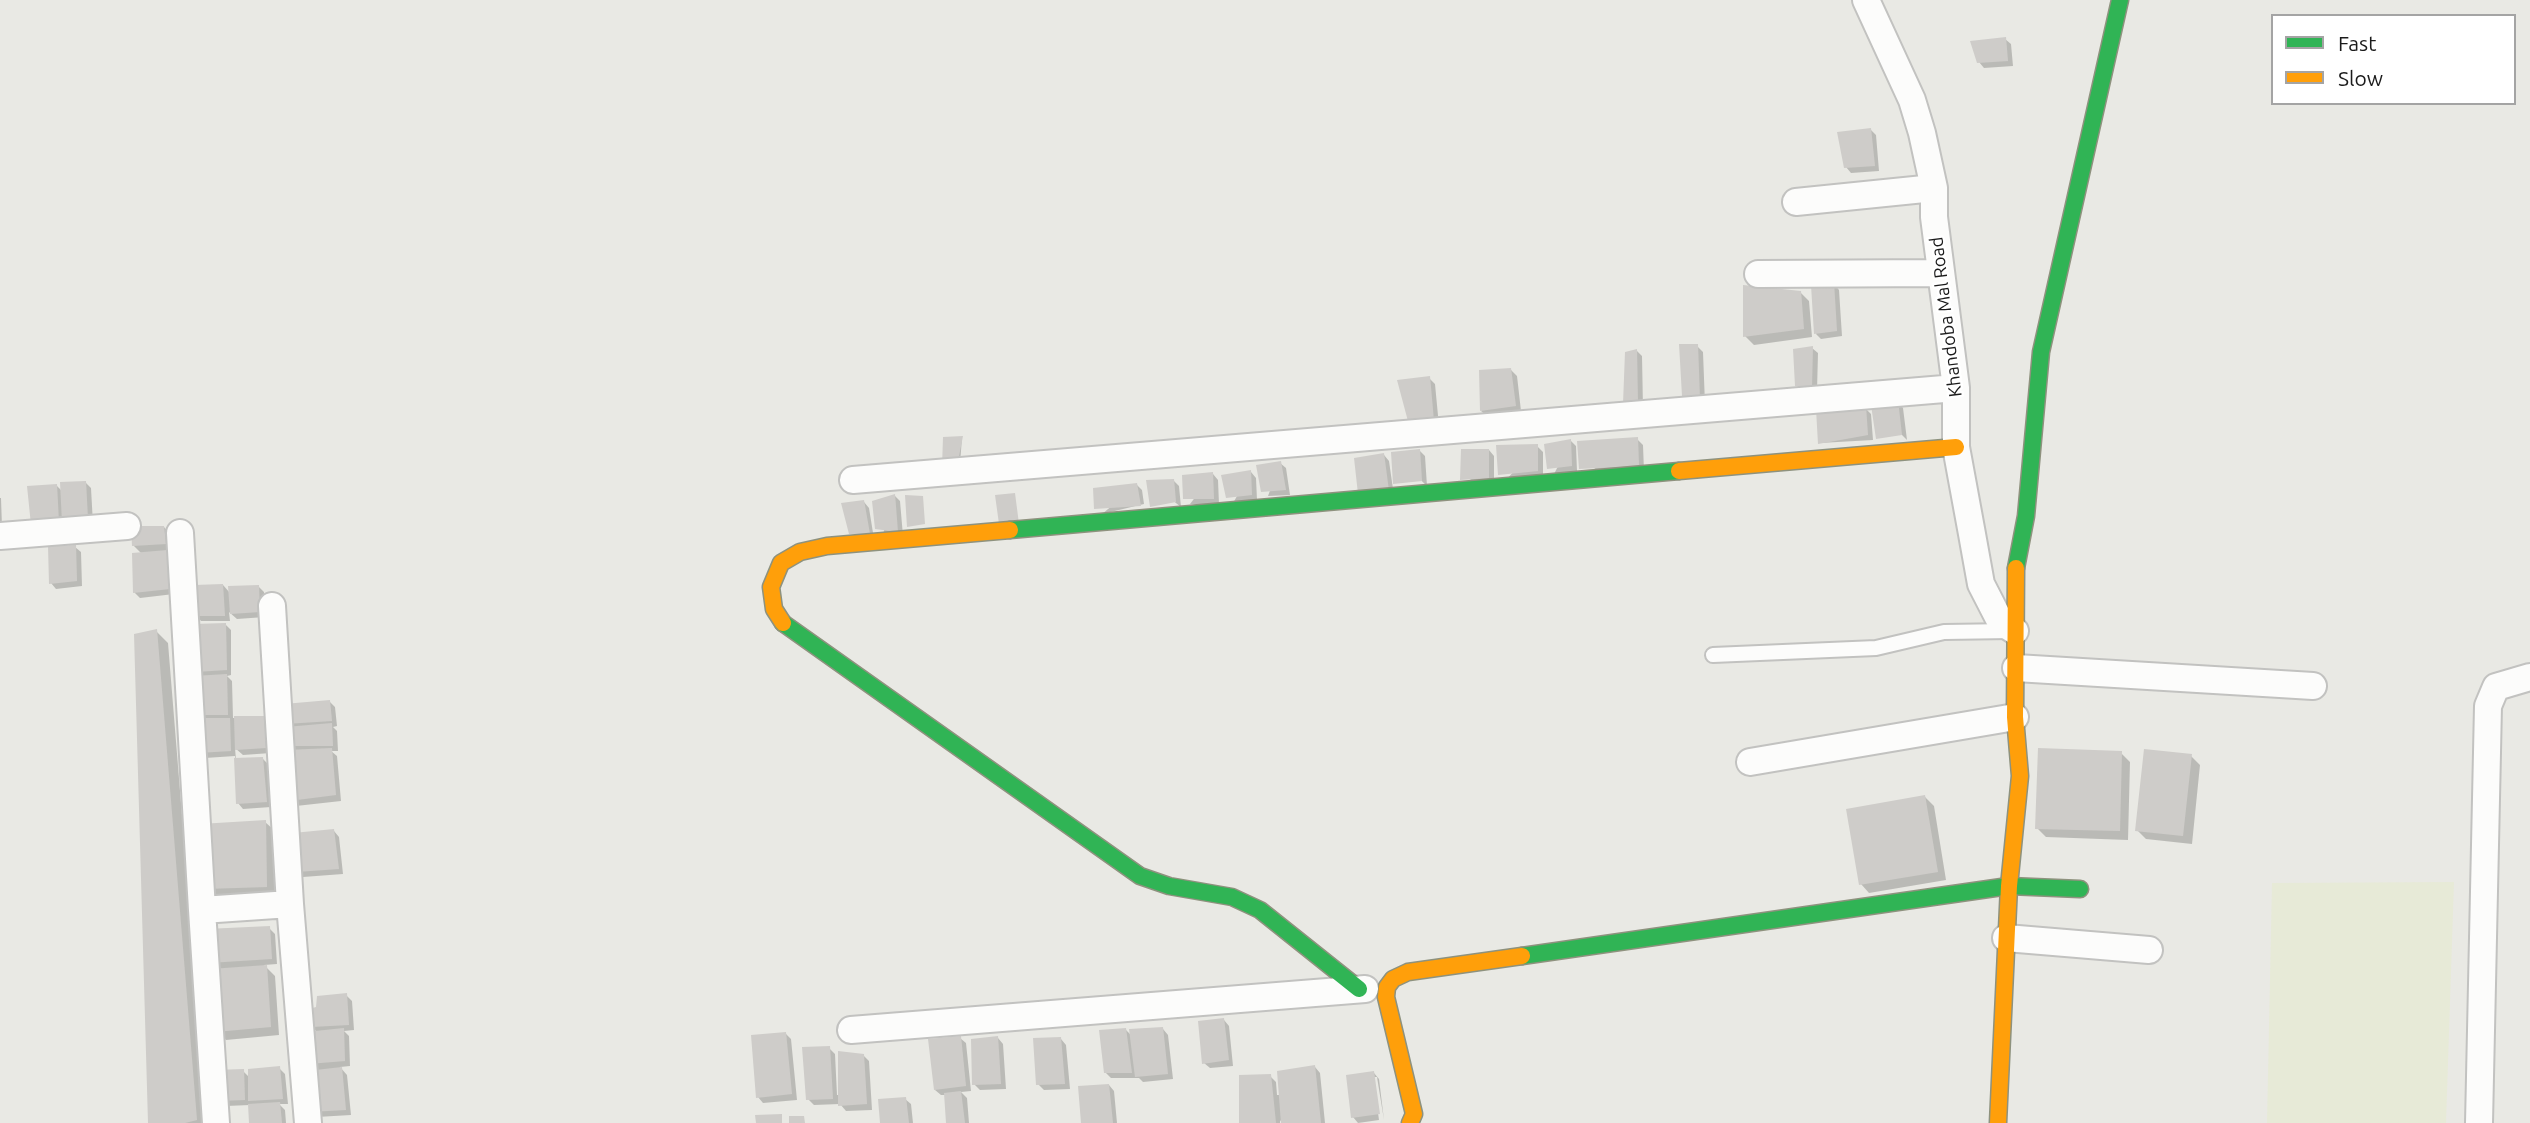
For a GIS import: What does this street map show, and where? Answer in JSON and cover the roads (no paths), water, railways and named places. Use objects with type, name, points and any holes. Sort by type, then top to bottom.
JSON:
[{"type":"street","name":"Khandoba Mal Road","points":[[1866,0],[1912,100],[1934,188],[1941,273],[1956,388],[1956,447],[1981,584],[2000,621],[2015,631]]},
{"type":"street","points":[[1998,1123],[2009,886],[2020,776],[2015,717],[2016,570],[2026,516],[2041,352],[2074,194],[2104,82],[2120,0]]},
{"type":"street","points":[[1796,202],[1934,188]]},
{"type":"street","points":[[1758,274],[1941,273]]},
{"type":"street","points":[[853,480],[1956,388]]},
{"type":"street","points":[[1359,989],[1260,910],[1233,897],[1169,886],[1140,876],[820,648],[785,626],[774,609],[771,587],[781,563],[800,552],[827,546],[1956,447]]},
{"type":"street","points":[[0,536],[127,526]]},
{"type":"street","points":[[180,533],[216,1123]]},
{"type":"street","points":[[272,606],[290,904],[308,1123]]},
{"type":"street","points":[[2016,668],[2313,686]]},
{"type":"street","points":[[2479,1123],[2488,706],[2496,687],[2530,677]]},
{"type":"street","points":[[1750,762],[2015,717]]},
{"type":"street","points":[[1410,1123],[1414,1114],[1387,997],[1387,987],[1393,979],[1408,972],[2009,886],[2080,889]]},
{"type":"street","points":[[202,910],[290,904]]},
{"type":"street","points":[[2006,939],[2149,950]]},
{"type":"street","points":[[851,1030],[1387,987]]},
{"type":"lane","points":[[1713,655],[1876,648],[1944,632],[2015,631]]}]
